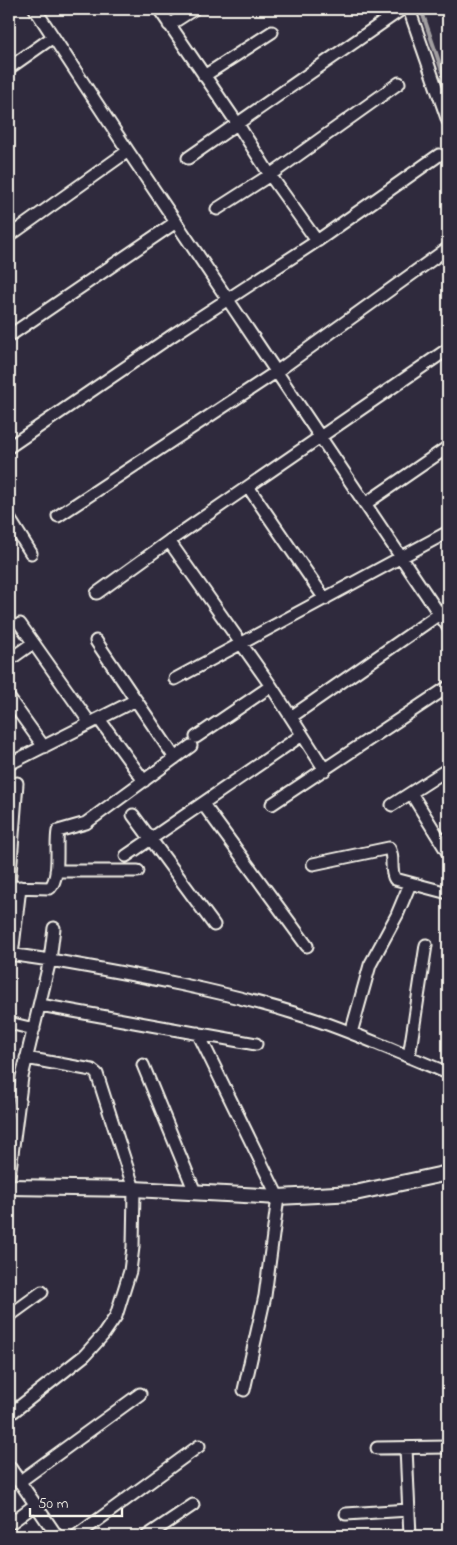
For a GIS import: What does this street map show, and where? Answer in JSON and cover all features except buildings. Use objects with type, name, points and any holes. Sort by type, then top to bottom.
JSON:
[{"type":"street","points":[[35,9],[400,557],[444,611],[448,627]]},
{"type":"street","points":[[158,9],[318,241]]},
{"type":"street","points":[[170,25],[194,9]]},
{"type":"street","points":[[188,158],[402,9]]},
{"type":"street","points":[[409,9],[448,121]]},
{"type":"street","points":[[204,76],[272,32]]},
{"type":"street","points":[[9,68],[53,37]]},
{"type":"street","points":[[217,209],[270,174],[399,82]]},
{"type":"street","points":[[9,236],[128,151]]},
{"type":"street","points":[[9,447],[173,335],[318,241],[439,155]]},
{"type":"street","points":[[9,336],[176,222]]},
{"type":"street","points":[[58,516],[276,372],[448,248]]},
{"type":"street","points":[[97,593],[448,349]]},
{"type":"street","points":[[365,504],[448,447]]},
{"type":"street","points":[[249,488],[325,599]]},
{"type":"street","points":[[9,518],[32,553]]},
{"type":"street","points":[[175,679],[448,532]]},
{"type":"street","points":[[170,541],[271,686],[325,770]]},
{"type":"street","points":[[290,717],[444,611]]},
{"type":"street","points":[[20,624],[33,643],[144,781]]},
{"type":"street","points":[[96,641],[175,758]]},
{"type":"street","points":[[9,660],[33,643]]},
{"type":"street","points":[[13,887],[50,888],[54,882],[56,871],[58,831],[86,823],[271,686]]},
{"type":"street","points":[[272,804],[448,687]]},
{"type":"street","points":[[9,698],[44,746]]},
{"type":"street","points":[[9,764],[136,700]]},
{"type":"street","points":[[126,856],[302,735]]},
{"type":"street","points":[[392,805],[448,769]]},
{"type":"street","points":[[17,783],[12,815],[13,887],[10,955],[140,976],[220,993],[312,1018],[448,1073]]},
{"type":"street","points":[[411,793],[448,854]]},
{"type":"street","points":[[203,804],[307,946]]},
{"type":"street","points":[[133,815],[214,925]]},
{"type":"street","points":[[313,864],[389,848],[392,853],[393,877],[395,879],[448,893]]},
{"type":"street","points":[[56,871],[138,871]]},
{"type":"street","points":[[351,1033],[373,958],[402,906],[410,884]]},
{"type":"street","points":[[9,1177],[26,1058],[50,960],[54,928]]},
{"type":"street","points":[[410,1057],[426,945]]},
{"type":"street","points":[[40,1005],[256,1044]]},
{"type":"street","points":[[9,1023],[34,1029]]},
{"type":"street","points":[[198,1033],[278,1198],[265,1296],[244,1390]]},
{"type":"street","points":[[9,1415],[85,1355],[103,1335],[116,1316],[132,1258],[134,1189],[97,1074],[92,1070],[26,1058]]},
{"type":"street","points":[[143,1065],[195,1192]]},
{"type":"street","points":[[9,1187],[134,1189],[278,1198],[355,1193],[448,1173]]},
{"type":"street","points":[[9,1316],[42,1292]]},
{"type":"street","points":[[19,1482],[140,1394]]},
{"type":"street","points":[[76,1536],[199,1446]]},
{"type":"street","points":[[377,1448],[448,1448]]},
{"type":"street","points":[[406,1448],[410,1536]]},
{"type":"street","points":[[9,1466],[57,1536]]},
{"type":"street","points":[[9,1524],[35,1505]]},
{"type":"street","points":[[147,1536],[193,1505]]},
{"type":"street","points":[[346,1514],[409,1510]]},
{"type":"path","points":[[442,9],[448,29]]},
{"type":"waterway","points":[[421,9],[448,88]]}]
